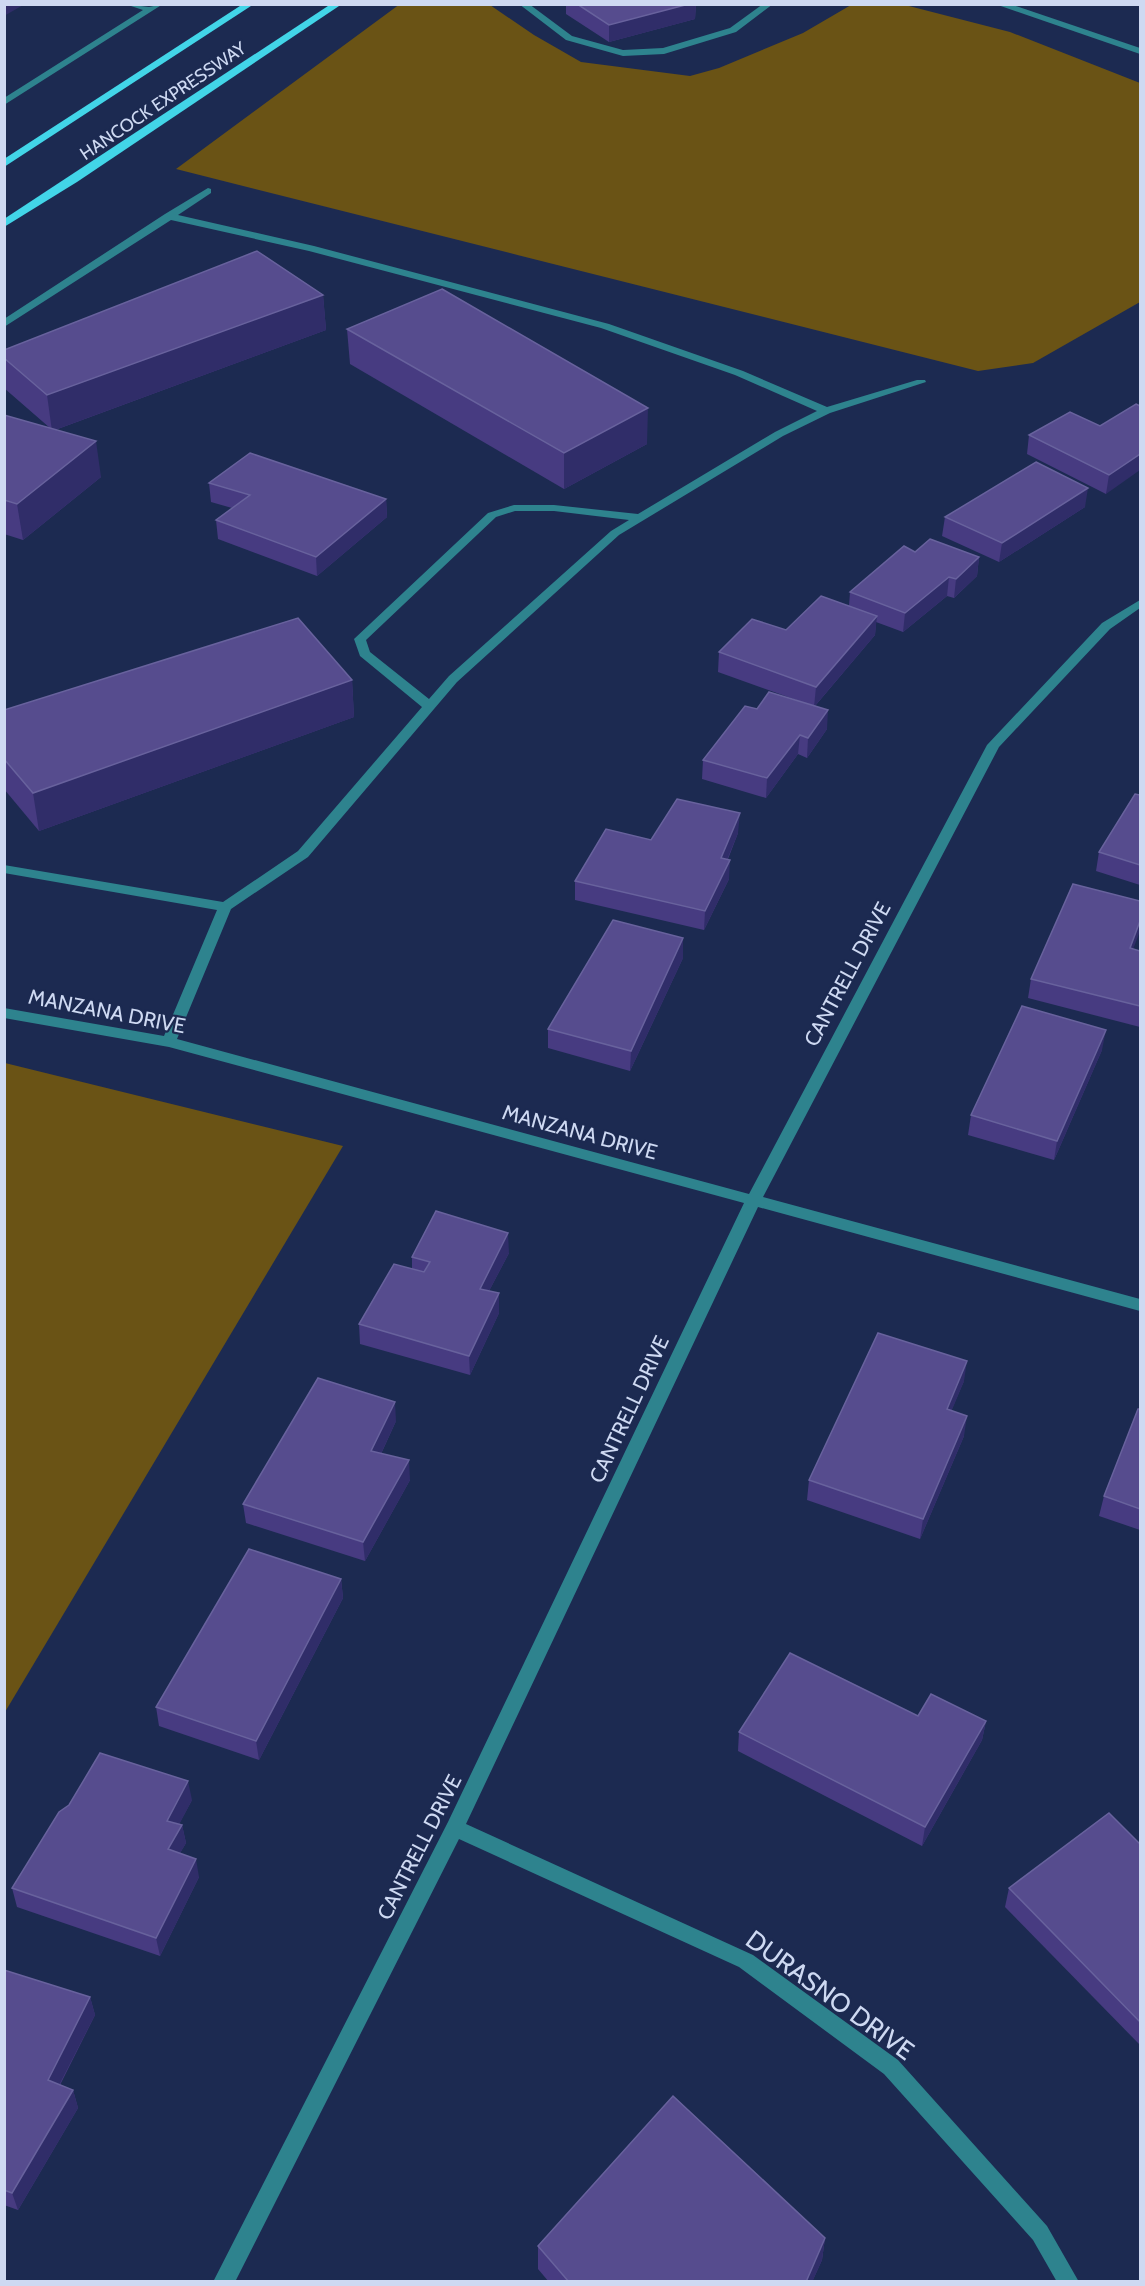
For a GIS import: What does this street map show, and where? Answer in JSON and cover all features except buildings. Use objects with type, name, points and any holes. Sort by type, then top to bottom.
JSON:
[{"type":"main road","name":"HANCOCK EXPRESSWAY","points":[[4,164],[250,4]]},
{"type":"main road","name":"HANCOCK EXPRESSWAY","points":[[4,224],[338,4]]},
{"type":"street","points":[[129,4],[155,7]]},
{"type":"street","points":[[523,4],[569,38],[622,53],[664,51],[733,30],[769,4]]},
{"type":"street","points":[[999,4],[1089,32],[1140,51]]},
{"type":"street","points":[[4,102],[155,7]]},
{"type":"street","points":[[4,324],[208,191]]},
{"type":"street","points":[[168,216],[310,248],[605,326],[739,373],[826,411]]},
{"type":"street","points":[[169,1042],[225,907],[303,854],[453,679],[615,533],[779,434],[826,411],[921,382]]},
{"type":"street","points":[[429,706],[364,653],[360,639],[492,515],[514,508],[554,508],[643,518]]},
{"type":"street","name":"CANTRELL DRIVE","points":[[223,2282],[455,1828],[753,1201],[993,745],[1106,626],[1140,603]]},
{"type":"street","points":[[4,869],[225,907]]},
{"type":"street","name":"MANZANA DRIVE","points":[[4,1013],[169,1042],[1140,1305]]},
{"type":"street","name":"DURASNO DRIVE","points":[[455,1828],[746,1961],[891,2067],[1040,2233],[1069,2282]]},
{"type":"shaded area","points":[[400,4],[490,5],[534,35],[581,62],[690,76],[719,68],[803,33],[851,5],[905,5],[1010,32],[1140,83],[1140,302],[1033,363],[978,371],[176,169]]},
{"type":"shaded area","points":[[4,1063],[343,1146],[5,1712]]}]
